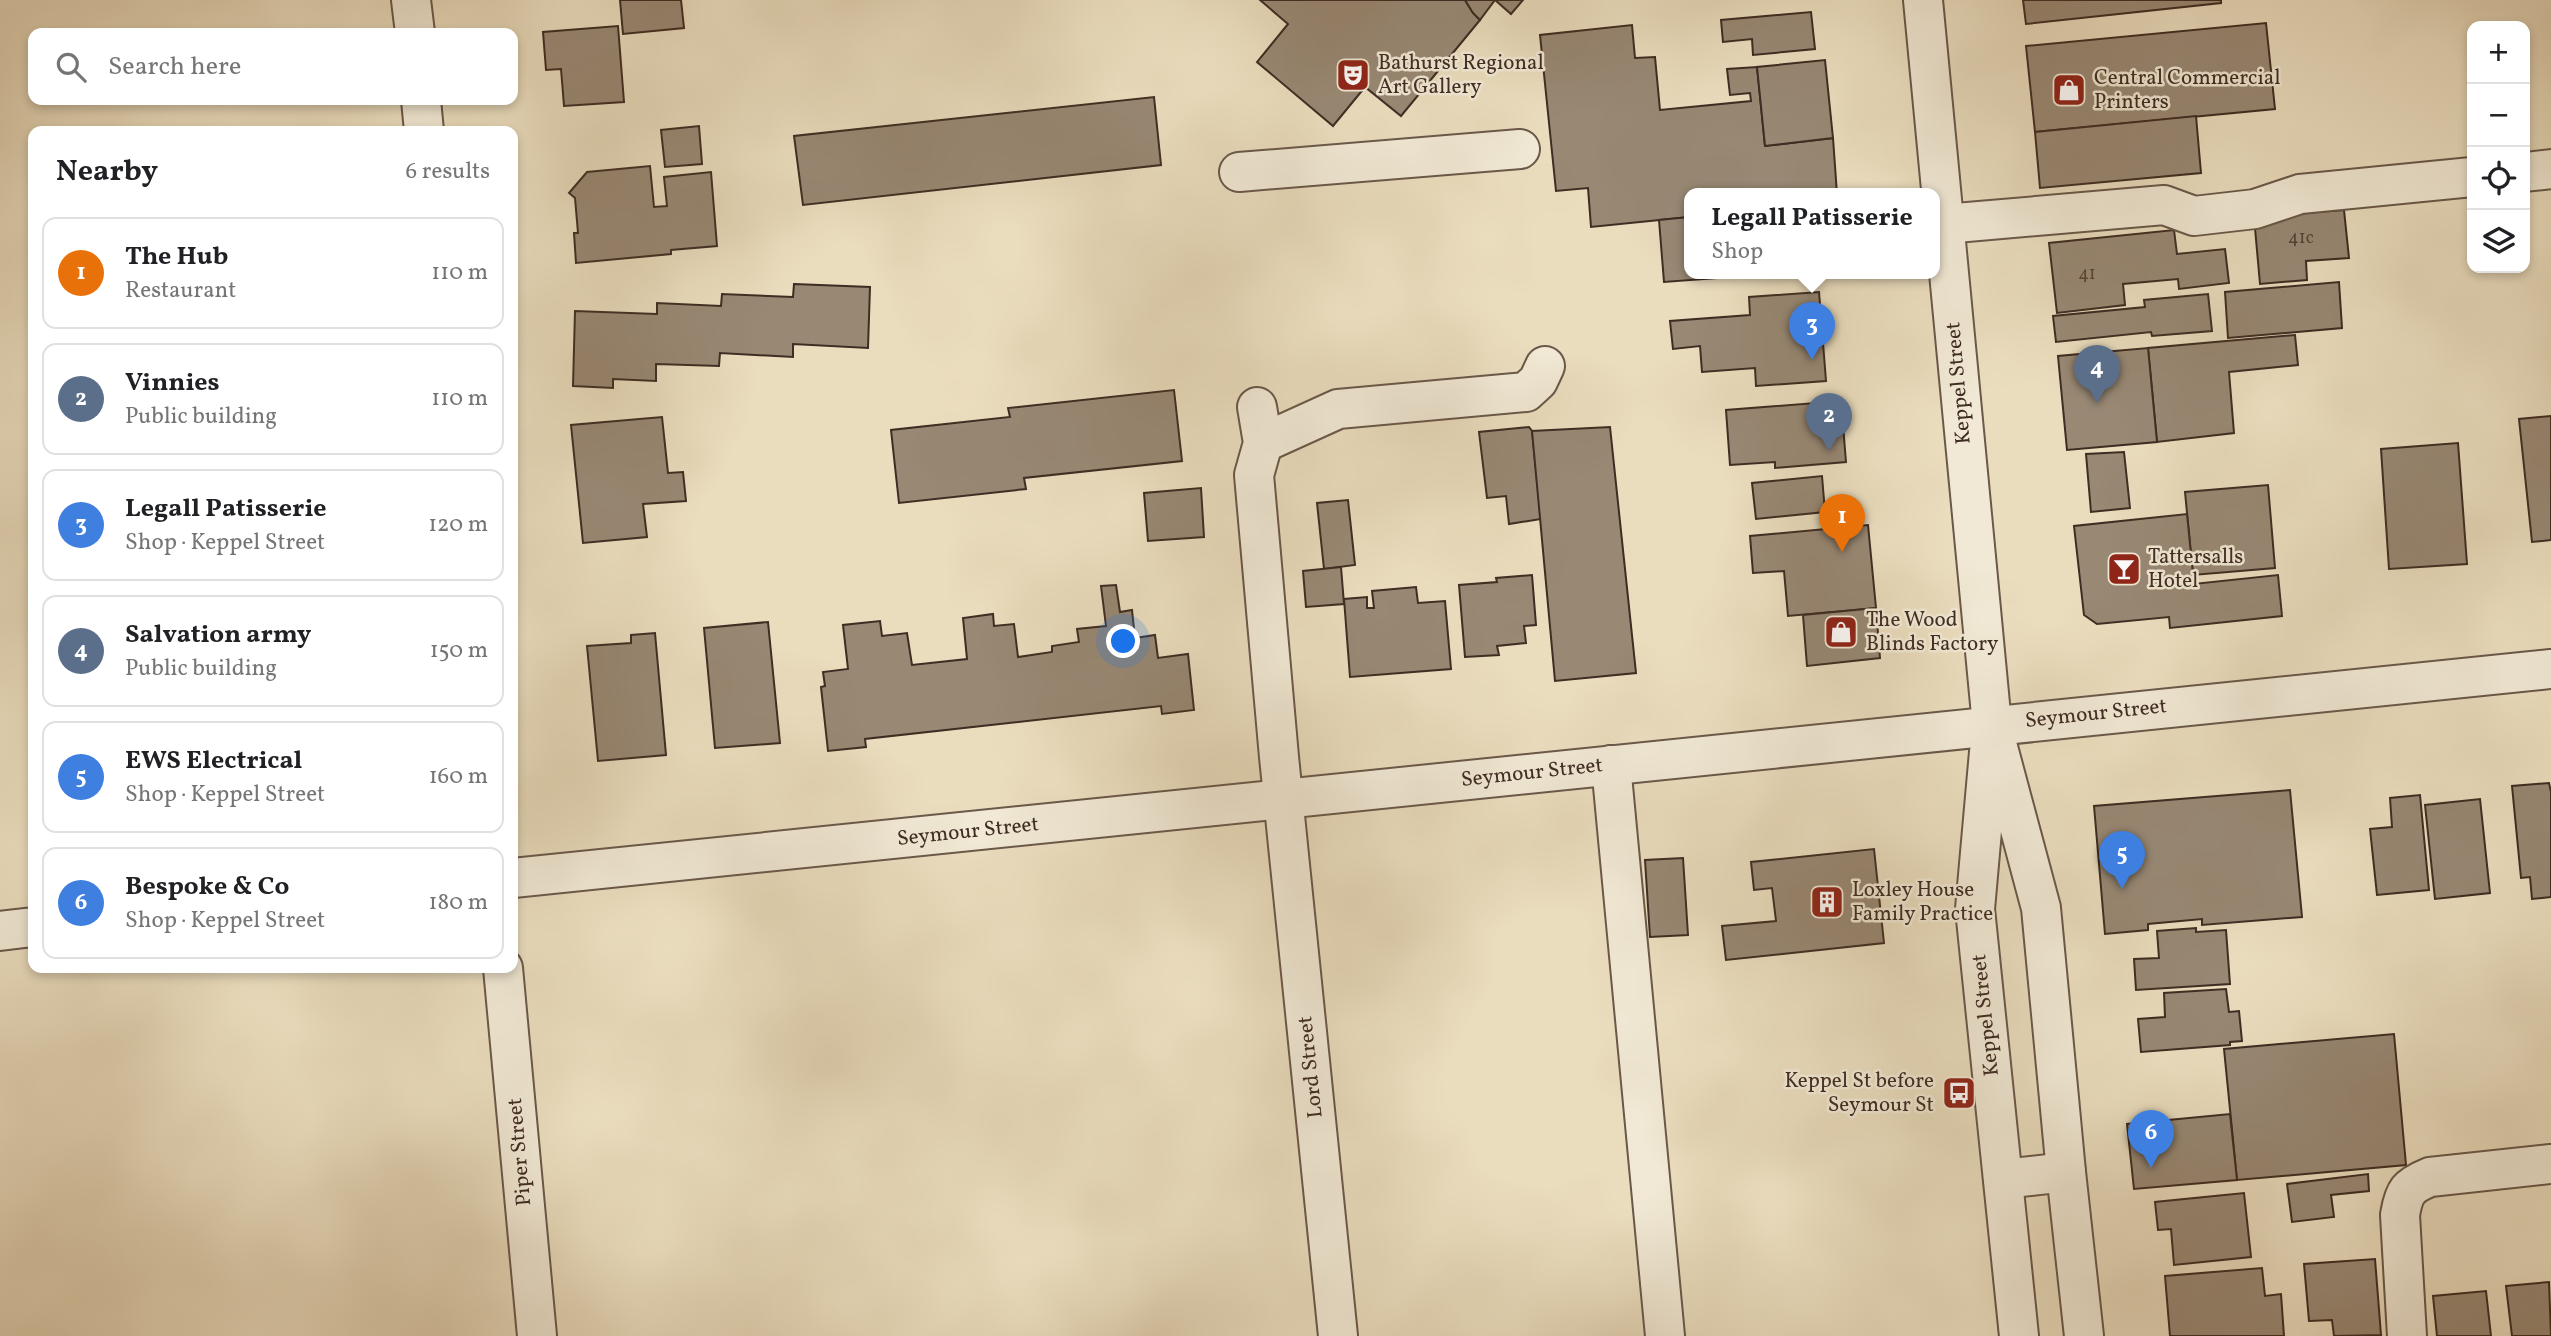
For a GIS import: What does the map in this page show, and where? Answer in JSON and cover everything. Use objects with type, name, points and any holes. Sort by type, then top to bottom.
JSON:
[{"type":"street","points":[[411,0],[414,28]]},
{"type":"street","name":"Keppel Street","points":[[1923,0],[1992,725],[2041,908],[2084,1336]]},
{"type":"street","points":[[421,105],[424,126]]},
{"type":"street","points":[[1239,172],[1520,149]]},
{"type":"street","points":[[2530,171],[2551,169]]},
{"type":"street","points":[[1944,224],[2164,205],[2194,216],[2255,209],[2300,194],[2467,177]]},
{"type":"street","name":"Lord Street","points":[[1338,1336],[1254,475],[1260,425],[1338,409],[1526,392],[1538,381],[1545,366]]},
{"type":"street","name":"Seymour Street","points":[[518,877],[2551,669]]},
{"type":"street","name":"Keppel Street","points":[[1992,725],[1975,909],[2019,1336]]},
{"type":"street","points":[[1611,765],[1665,1336]]},
{"type":"street","points":[[0,931],[28,928]]},
{"type":"street","name":"Piper Street","points":[[503,973],[537,1336]]},
{"type":"street","points":[[2407,1336],[2400,1215],[2402,1198],[2413,1184],[2430,1177],[2551,1164]]},
{"type":"street","points":[[2003,1179],[2066,1172]]},
{"type":"building","points":[[620,0],[681,0],[684,28],[623,34]]},
{"type":"building","name":"Bathurst Regional Art Gallery","points":[[1260,0],[1465,0],[1480,20],[1401,116],[1365,87],[1333,126],[1257,62],[1288,24]]},
{"type":"building","points":[[1465,0],[1495,0],[1480,20]]},
{"type":"building","points":[[1495,0],[1523,0],[1511,14]]},
{"type":"building","points":[[2023,0],[2221,0],[2221,3],[2026,24]]},
{"type":"building","points":[[1811,12],[1815,49],[1753,55],[1752,39],[1723,42],[1721,20]]},
{"type":"building","points":[[2266,23],[2275,109],[2035,132],[2026,46]]},
{"type":"building","points":[[1632,25],[1635,58],[1655,57],[1660,110],[1751,101],[1750,93],[1730,95],[1727,69],[1757,67],[1765,146],[1833,138],[1837,188],[1684,188],[1684,218],[1591,227],[1588,188],[1556,191],[1540,35]]},
{"type":"building","points":[[618,26],[624,102],[564,106],[561,69],[546,70],[543,32]]},
{"type":"building","points":[[1825,60],[1833,138],[1765,146],[1757,67]]},
{"type":"building","points":[[1154,97],[1161,165],[803,205],[794,136]]},
{"type":"building","points":[[2196,116],[2201,173],[2040,188],[2035,132]]},
{"type":"building","points":[[699,126],[702,164],[665,167],[661,130]]},
{"type":"building","points":[[650,166],[654,207],[667,206],[664,177],[711,172],[717,246],[671,250],[671,254],[576,263],[574,233],[578,233],[575,198],[569,193],[587,172]]},
{"type":"building","points":[[2344,210],[2349,258],[2306,261],[2307,280],[2260,284],[2254,217]]},
{"type":"building","points":[[1684,218],[1684,279],[1704,279],[1664,282],[1659,220]]},
{"type":"building","points":[[2174,230],[2177,254],[2225,249],[2229,283],[2179,289],[2178,279],[2123,284],[2125,305],[2057,313],[2049,243]]},
{"type":"building","points":[[2339,282],[2342,328],[2228,338],[2225,292]]},
{"type":"building","points":[[794,284],[870,287],[868,348],[793,344],[793,357],[720,353],[719,366],[656,364],[656,381],[613,379],[613,388],[573,386],[575,311],[657,314],[657,303],[721,306],[722,294],[793,297]]},
{"type":"building","points":[[1819,292],[1826,381],[1756,386],[1755,368],[1702,372],[1700,346],[1673,349],[1670,321],[1750,315],[1749,297]]},
{"type":"building","points":[[2208,294],[2212,331],[2152,336],[2151,332],[2056,342],[2053,316],[2145,307],[2144,300]]},
{"type":"building","points":[[2295,335],[2298,365],[2229,372],[2234,433],[2157,442],[2148,348]]},
{"type":"building","points":[[2148,348],[2157,442],[2067,450],[2058,356]]},
{"type":"building","points":[[1174,390],[1182,461],[1024,478],[1026,489],[899,503],[891,430],[1010,417],[1008,408]]},
{"type":"building","points":[[1841,401],[1846,462],[1775,468],[1775,462],[1730,465],[1726,410]]},
{"type":"building","points":[[2551,416],[2551,540],[2532,542],[2519,419]]},
{"type":"building","points":[[662,417],[668,473],[683,472],[686,501],[643,504],[647,537],[583,543],[571,425]]},
{"type":"building","points":[[1529,427],[1532,431],[1541,519],[1509,524],[1506,496],[1487,498],[1479,432]]},
{"type":"building","points":[[1610,427],[1636,673],[1555,681],[1532,431]]},
{"type":"building","points":[[2458,443],[2467,564],[2389,569],[2381,449]]},
{"type":"building","points":[[2124,452],[2130,508],[2091,512],[2086,454]]},
{"type":"building","points":[[1822,476],[1825,512],[1756,519],[1752,483]]},
{"type":"building","points":[[2268,485],[2275,568],[2193,575],[2185,492]]},
{"type":"building","points":[[1201,488],[1204,537],[1148,541],[1144,493]]},
{"type":"building","points":[[1348,500],[1355,565],[1324,569],[1317,503]]},
{"type":"building","points":[[2187,514],[2194,584],[2278,575],[2282,616],[2170,628],[2169,617],[2097,624],[2084,615],[2074,526]]},
{"type":"building","points":[[1868,525],[1876,608],[1788,616],[1784,571],[1753,573],[1750,536]]},
{"type":"building","points":[[1341,567],[1344,604],[1306,607],[1303,571]]},
{"type":"building","points":[[1532,575],[1536,625],[1524,626],[1526,643],[1497,646],[1499,655],[1465,657],[1459,585],[1497,582],[1496,578]]},
{"type":"building","points":[[1116,585],[1120,612],[1132,610],[1135,638],[1155,635],[1158,658],[1188,654],[1194,710],[1162,714],[1161,706],[865,739],[866,747],[828,751],[821,687],[825,686],[823,672],[848,669],[843,625],[880,621],[882,636],[907,633],[912,665],[967,659],[963,618],[993,614],[994,626],[1014,624],[1018,657],[1052,652],[1052,646],[1079,642],[1077,629],[1106,626],[1101,586]]},
{"type":"building","points":[[1416,587],[1418,603],[1445,601],[1451,669],[1350,677],[1344,599],[1367,597],[1367,608],[1374,608],[1372,591]]},
{"type":"building","name":"The Wood Blinds Factory","points":[[1876,608],[1880,658],[1807,666],[1803,615]]},
{"type":"building","points":[[768,622],[780,743],[715,748],[704,628]]},
{"type":"building","points":[[655,633],[666,755],[598,761],[587,646],[631,643],[631,635]]},
{"type":"building","points":[[2549,783],[2551,897],[2532,899],[2530,877],[2521,878],[2512,786]]},
{"type":"building","points":[[2290,790],[2302,917],[2202,925],[2202,919],[2148,924],[2148,930],[2105,934],[2094,806]]},
{"type":"building","points":[[2420,795],[2429,890],[2377,895],[2370,829],[2392,827],[2390,798]]},
{"type":"building","points":[[2480,799],[2490,893],[2435,899],[2425,805]]},
{"type":"building","name":"Loxley House Family Practice","points":[[1874,849],[1884,943],[1726,960],[1722,926],[1776,921],[1772,888],[1754,890],[1751,862]]},
{"type":"building","points":[[1683,858],[1688,935],[1650,937],[1645,860]]},
{"type":"building","points":[[2196,928],[2196,932],[2226,930],[2230,984],[2136,990],[2134,959],[2159,958],[2157,931]]},
{"type":"building","points":[[2226,989],[2229,1012],[2239,1011],[2242,1041],[2230,1042],[2230,1045],[2141,1052],[2138,1019],[2165,1017],[2164,993]]},
{"type":"building","points":[[2394,1034],[2406,1165],[2237,1180],[2224,1049]]},
{"type":"building","points":[[2230,1114],[2237,1180],[2134,1189],[2127,1124]]},
{"type":"building","points":[[2368,1174],[2369,1191],[2331,1195],[2334,1217],[2292,1222],[2287,1184]]},
{"type":"building","points":[[2244,1193],[2251,1257],[2174,1265],[2171,1229],[2158,1230],[2155,1202]]},
{"type":"building","points":[[2375,1259],[2381,1335],[2334,1336],[2332,1320],[2309,1321],[2304,1264]]},
{"type":"building","points":[[2262,1268],[2265,1296],[2281,1294],[2284,1336],[2170,1336],[2165,1276]]},
{"type":"building","points":[[2549,1282],[2551,1336],[2512,1336],[2506,1286]]},
{"type":"building","points":[[2486,1291],[2491,1336],[2437,1336],[2433,1296]]},
{"type":"place","name":"Bathurst Regional Art Gallery","points":[[1353,75]]},
{"type":"place","name":"Central Commercial Printers","points":[[2069,90]]},
{"type":"place","name":"Legall Patisserie","points":[[1812,360]]},
{"type":"place","name":"Salvation army","points":[[2097,403]]},
{"type":"place","name":"Vinnies","points":[[1829,451]]},
{"type":"place","name":"The Hub","points":[[1842,552]]},
{"type":"place","name":"Tattersalls Hotel","points":[[2124,569]]},
{"type":"place","name":"The Wood Blinds Factory","points":[[1841,632]]},
{"type":"place","name":"EWS Electrical","points":[[2122,889]]},
{"type":"place","name":"Loxley House Family Practice","points":[[1827,902]]},
{"type":"place","name":"Keppel St before Seymour St","points":[[1959,1093]]},
{"type":"place","name":"Bespoke & Co","points":[[2151,1168]]}]
